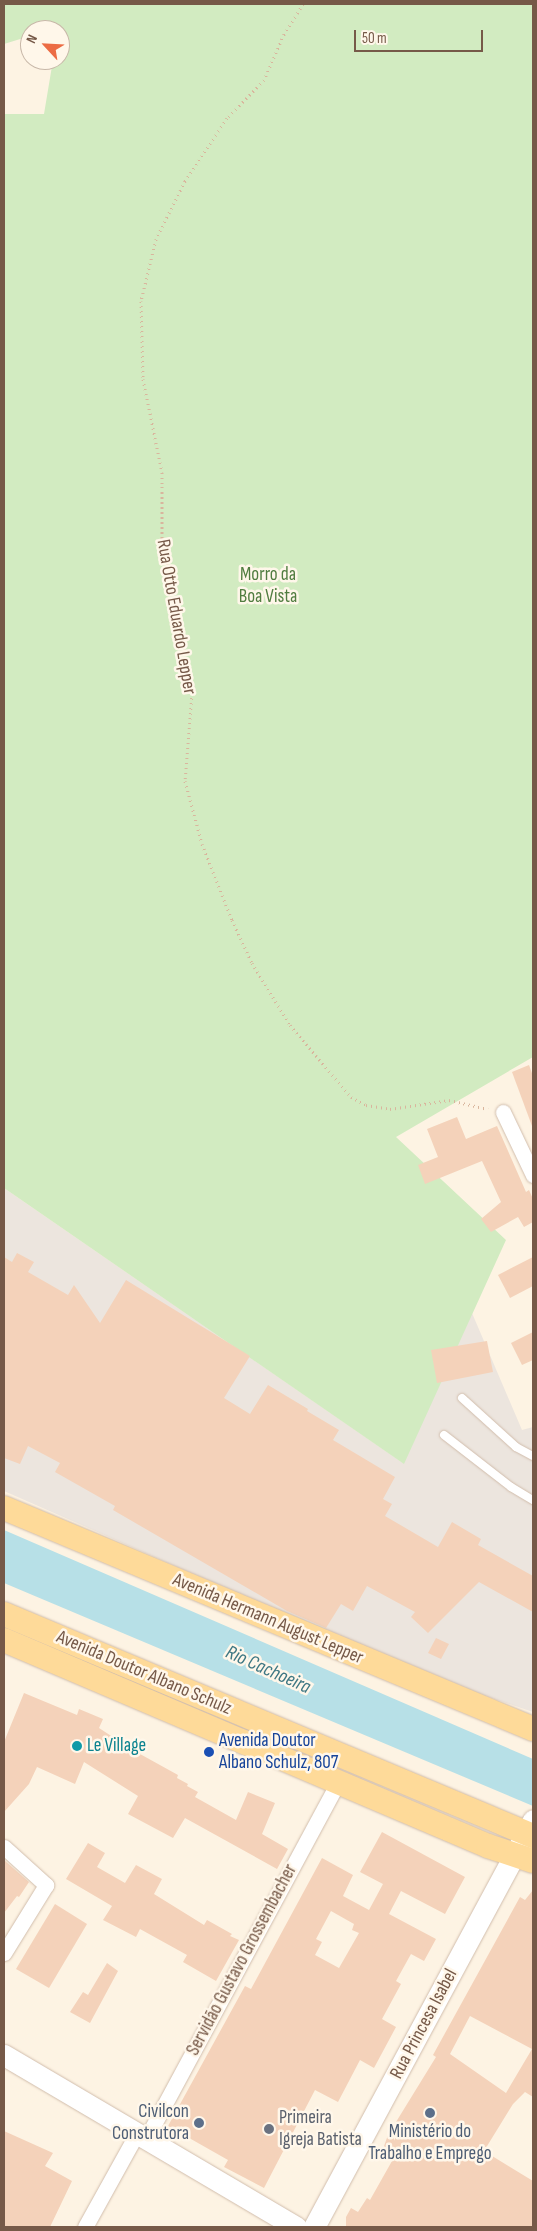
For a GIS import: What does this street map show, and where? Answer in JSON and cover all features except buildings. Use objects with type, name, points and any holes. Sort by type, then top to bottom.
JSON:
[{"type":"main road","name":"Avenida Hermann August Lepper","points":[[4,1508],[533,1729]]},
{"type":"main road","name":"Avenida Doutor Albano Schulz","points":[[4,1614],[531,1828]]},
{"type":"main road","name":"Avenida Doutor Albano Schulz","points":[[4,1640],[524,1859]]},
{"type":"main road","name":"Rua Princesa Isabel","points":[[314,2227],[524,1859],[531,1828]]},
{"type":"main road","points":[[4,2055],[296,2227]]},
{"type":"street","points":[[503,1112],[533,1175]]},
{"type":"street","name":"Servidão Gustavo Grossembacher","points":[[85,2227],[141,2136],[338,1782]]},
{"type":"street","points":[[4,1847],[46,1885],[4,1953]]},
{"type":"lane","points":[[462,1398],[516,1447],[533,1456]]},
{"type":"lane","points":[[444,1435],[511,1487],[533,1500]]},
{"type":"path","name":"Rua Otto Eduardo Lepper","points":[[303,4],[284,34],[264,80],[227,118],[185,181],[156,239],[141,300],[143,380],[162,472],[162,539],[192,693],[185,781],[202,844],[232,920],[252,963],[290,1025],[351,1097],[366,1105],[390,1109],[449,1100],[503,1112]]},
{"type":"shaded area","points":[[4,1188],[403,1463],[472,1313],[522,1430],[533,1427],[533,1712],[426,1676],[4,1491]]},
{"type":"green space","name":"Morro da Boa Vista","points":[[4,4],[533,4],[533,1057],[396,1137],[506,1240],[404,1464],[4,1188],[4,114],[44,114],[51,70],[70,70],[70,20],[20,20],[20,39],[4,44]]},
{"type":"water","name":"Rio Cachoeira","points":[[4,1530],[533,1759],[533,1806],[4,1583]]},
{"type":"place","name":"Le Village","points":[[77,1746]]},
{"type":"place","name":"Avenida Doutor Albano Schulz, 807","points":[[209,1752]]},
{"type":"place","name":"Ministério do Trabalho e Emprego","points":[[430,2113]]},
{"type":"place","name":"Civilcon Construtora","points":[[199,2123]]},
{"type":"place","name":"Primeira Igreja Batista","points":[[269,2129]]}]
